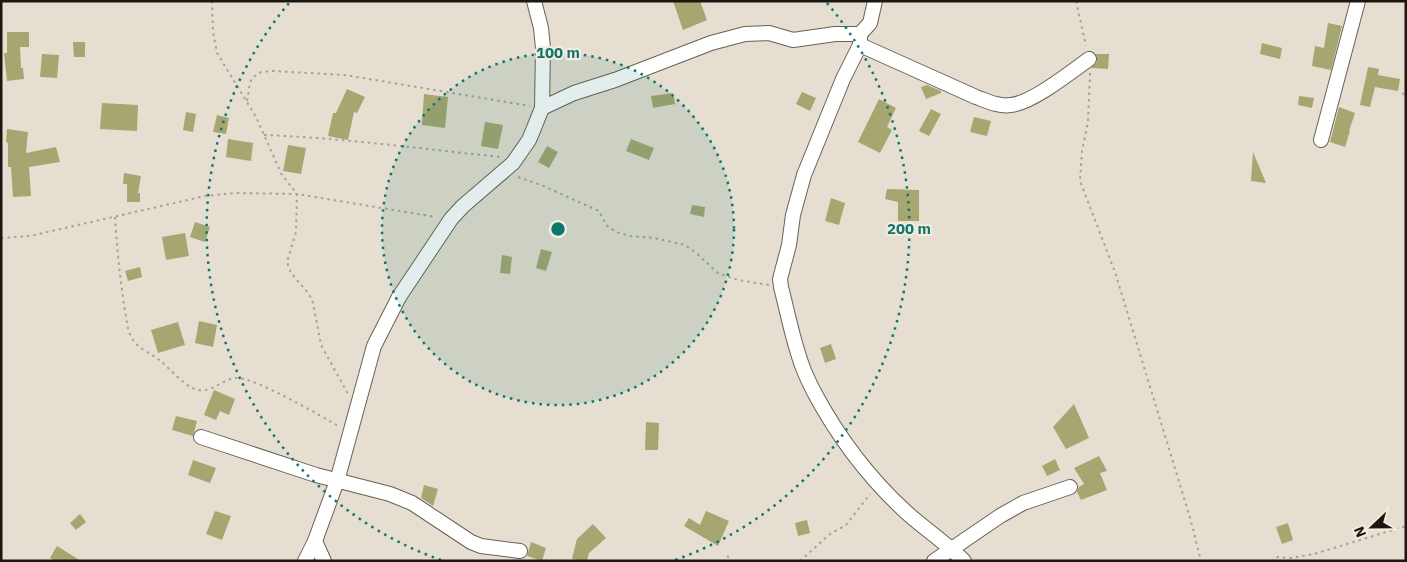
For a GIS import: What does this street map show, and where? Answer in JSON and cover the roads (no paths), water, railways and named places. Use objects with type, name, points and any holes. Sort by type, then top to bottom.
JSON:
[{"type":"street","points":[[306,561],[337,481],[374,346],[385,323],[414,272],[451,219],[463,206],[504,172],[529,140],[542,108],[543,48],[534,1]]},
{"type":"street","points":[[875,1],[870,23],[860,40],[843,79],[804,175],[780,279],[781,287],[803,370],[841,437],[878,484],[907,513],[951,547],[964,561]]},
{"type":"street","points":[[1321,140],[1358,1]]},
{"type":"street","points":[[542,108],[574,93],[615,80],[711,43],[745,34],[768,34],[793,40],[835,34],[860,40],[994,104],[1011,105],[1048,88],[1088,59]]},
{"type":"street","points":[[200,437],[337,481],[390,494],[412,503],[430,516],[441,520],[471,542],[481,546],[520,551]]},
{"type":"street","points":[[934,561],[951,547],[1023,503],[1070,487]]},
{"type":"street","points":[[315,541],[324,561]]}]
